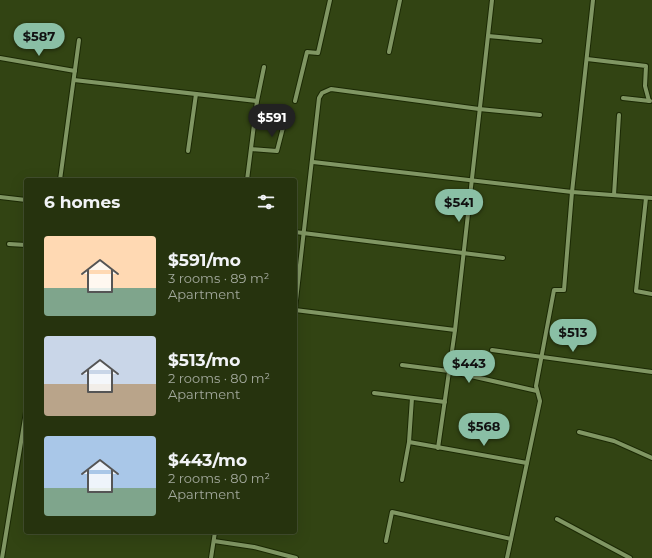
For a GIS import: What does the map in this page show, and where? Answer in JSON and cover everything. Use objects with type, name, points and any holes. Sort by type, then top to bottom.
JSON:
[{"type":"street","points":[[295,101],[307,52],[318,54],[330,0]]},
{"type":"street","points":[[389,52],[400,0]]},
{"type":"street","points":[[438,448],[455,330],[492,0]]},
{"type":"street","points":[[507,558],[540,401],[536,386],[554,290],[564,290],[572,192],[593,0]]},
{"type":"street","points":[[488,36],[540,40]]},
{"type":"street","points":[[60,178],[79,40]]},
{"type":"street","points":[[0,58],[75,71]]},
{"type":"street","points":[[587,59],[646,66],[645,86],[651,101],[623,98]]},
{"type":"street","points":[[247,178],[257,101],[264,67]]},
{"type":"street","points":[[74,80],[257,101]]},
{"type":"street","points":[[297,290],[303,232],[313,162],[319,98],[322,93],[331,89],[479,109],[540,115]]},
{"type":"street","points":[[188,151],[196,94]]},
{"type":"street","points":[[614,195],[619,115]]},
{"type":"street","points":[[251,149],[277,151],[286,116]]},
{"type":"street","points":[[313,162],[572,192],[652,198]]},
{"type":"street","points":[[0,197],[24,200]]},
{"type":"street","points":[[646,198],[636,292],[652,294]]},
{"type":"street","points":[[297,232],[503,258]]},
{"type":"street","points":[[9,244],[24,245]]},
{"type":"street","points":[[297,309],[455,330]]},
{"type":"street","points":[[492,350],[652,372]]},
{"type":"street","points":[[402,365],[449,371],[537,392]]},
{"type":"street","points":[[374,393],[445,402]]},
{"type":"street","points":[[402,480],[409,442],[412,398]]},
{"type":"street","points":[[2,558],[24,424]]},
{"type":"street","points":[[579,432],[614,441],[652,458]]},
{"type":"street","points":[[409,442],[527,463]]},
{"type":"street","points":[[386,541],[392,512],[511,539]]},
{"type":"street","points":[[557,519],[630,558]]},
{"type":"street","points":[[211,558],[215,534]]},
{"type":"street","points":[[214,541],[254,547],[296,558]]}]
